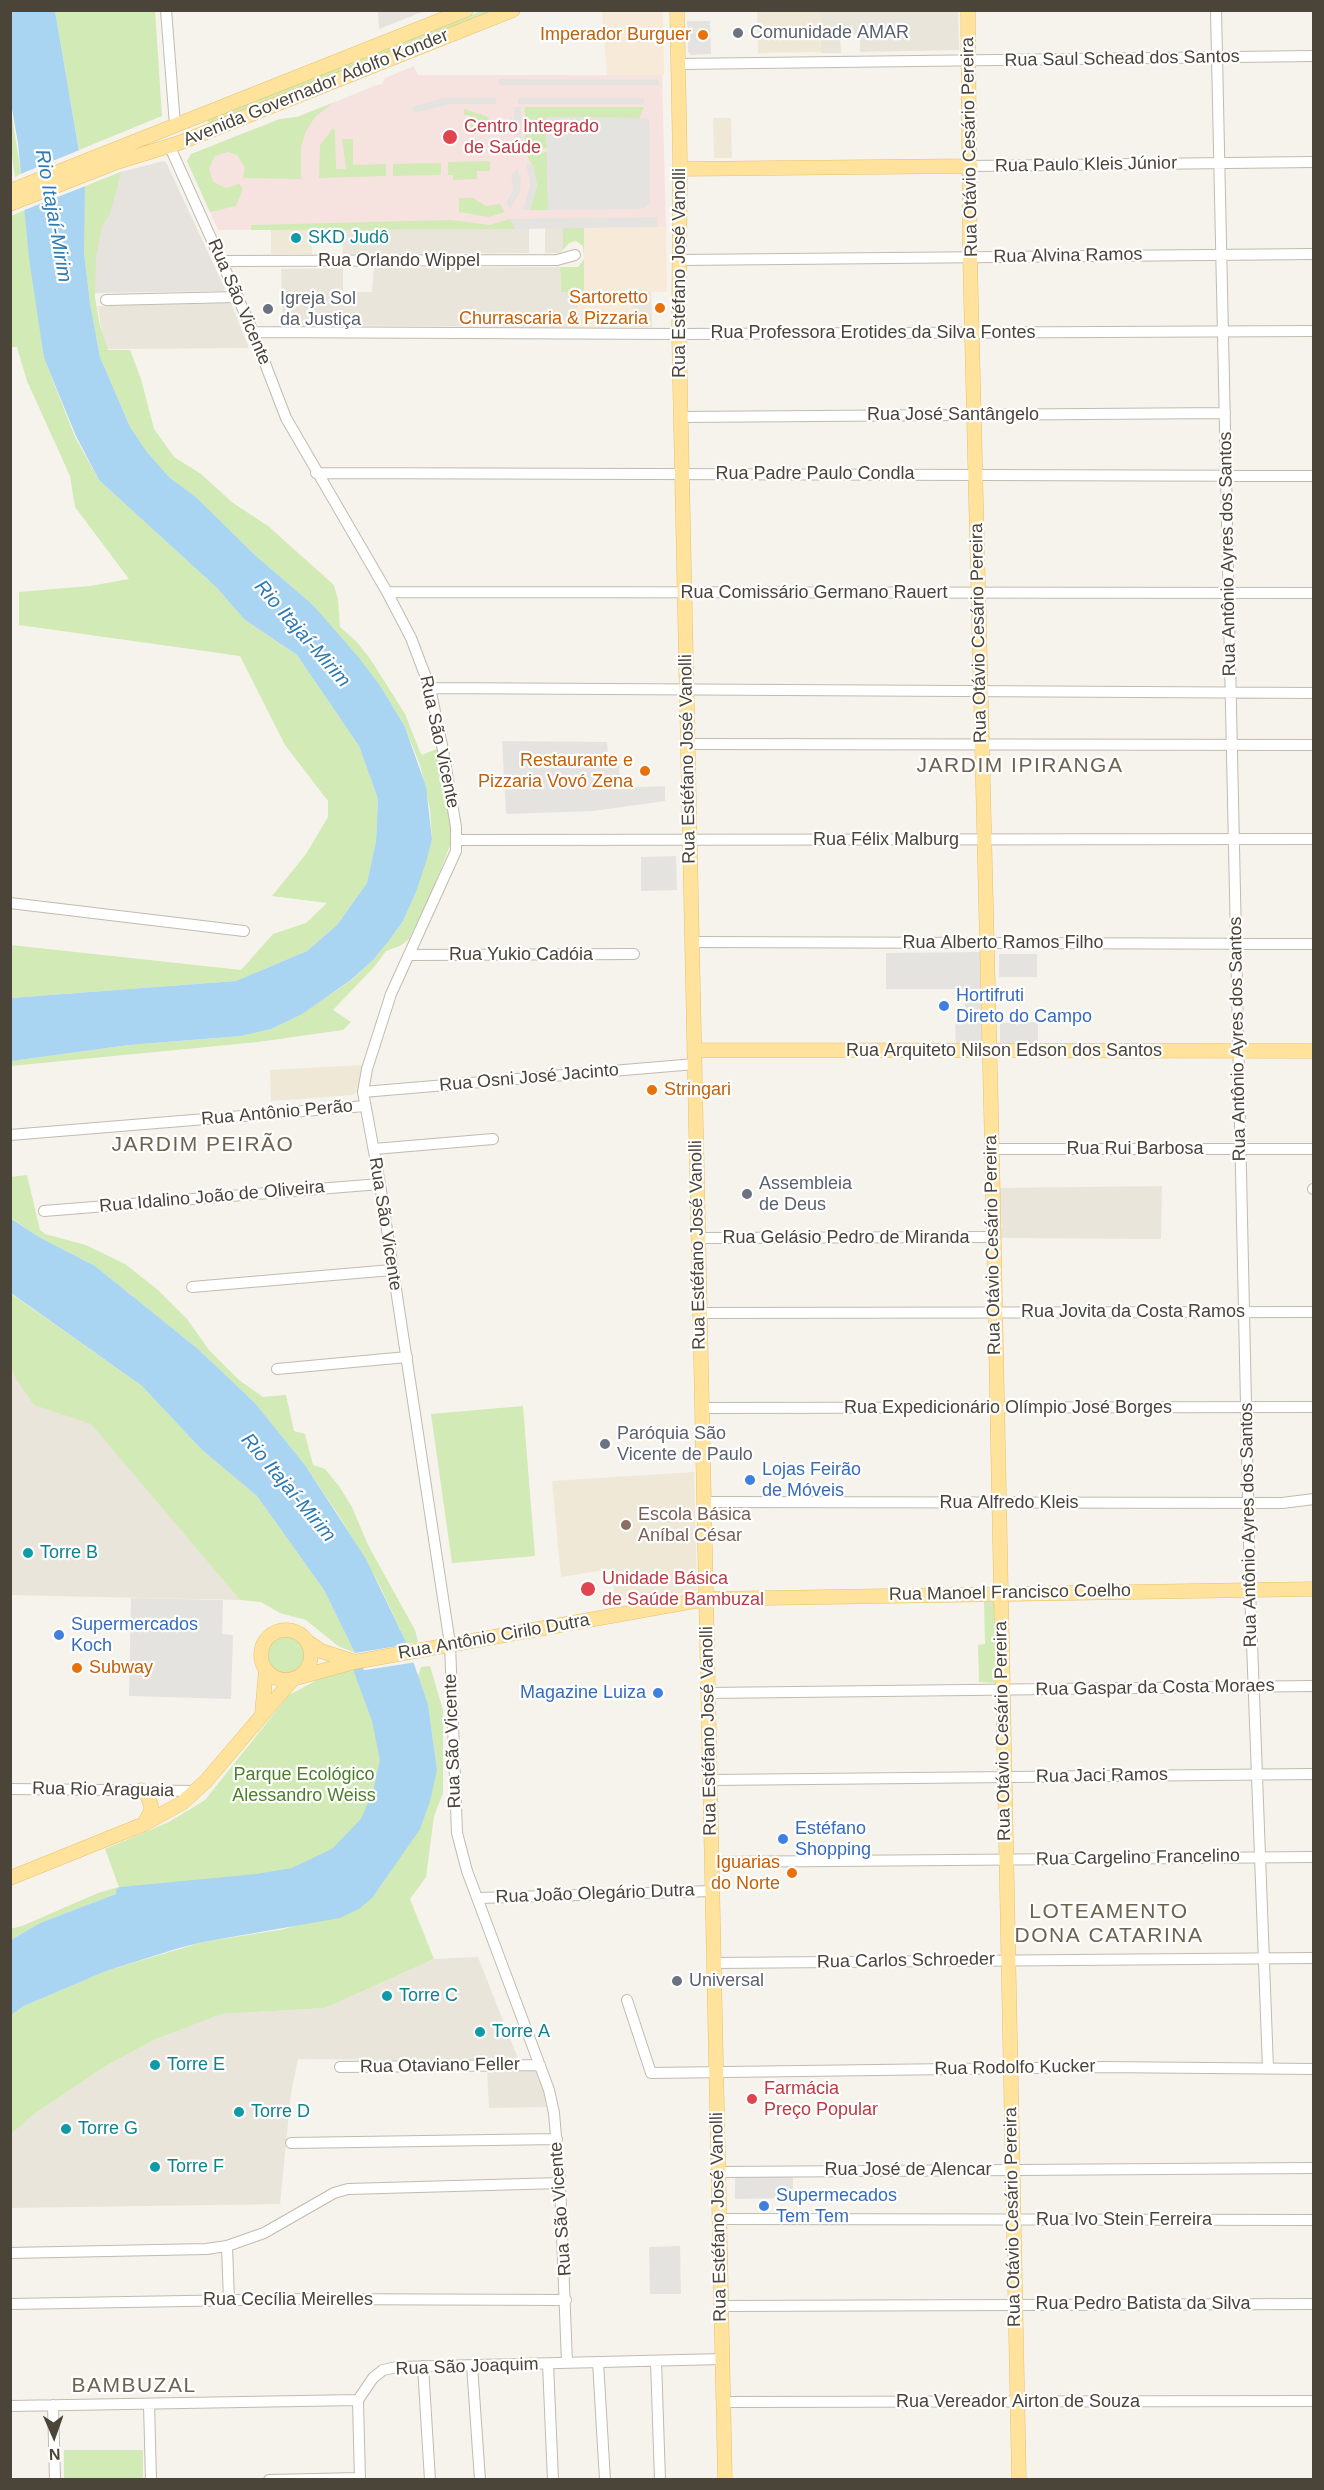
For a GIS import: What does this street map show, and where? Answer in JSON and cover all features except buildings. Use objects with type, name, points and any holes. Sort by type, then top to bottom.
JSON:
[{"type":"main road","name":"Avenida Governador Adolfo Konder","points":[[114,156],[175,125],[466,10]]},
{"type":"main road","name":"Avenida Governador Adolfo Konder","points":[[114,156],[170,145],[513,10]]},
{"type":"main road","name":"Rua Estéfano José Vanolli","points":[[676,10],[680,169],[679,334],[725,2480]]},
{"type":"main road","name":"Rua Otávio Cesário Pereira","points":[[968,10],[970,257],[985,943],[992,1149],[1018,2480]]},
{"type":"main road","points":[[10,191],[114,156]]},
{"type":"main road","points":[[10,204],[114,156]]},
{"type":"main road","name":"Rua Paulo Kleis Júnior","points":[[680,169],[971,166]]},
{"type":"main road","name":"Rua Arquiteto Nilson Edson dos Santos","points":[[694,1057],[988,1051],[1314,1051]]},
{"type":"main road","name":"Rua Manoel Francisco Coelho","points":[[706,1599],[1314,1589]]},
{"type":"main road","name":"Rua Antônio Cirilo Dutra","points":[[297,1678],[355,1661],[706,1599]]},
{"type":"main road","points":[[10,1878],[144,1824],[170,1811],[196,1791],[262,1714],[310,1665],[311,1649],[308,1642],[295,1631],[286,1630],[270,1635],[265,1641],[261,1655],[266,1670],[262,1714]]},
{"type":"main road","name":"Rua Antônio Cirilo Dutra","points":[[308,1642],[333,1657],[355,1661]]},
{"type":"main road","points":[[266,1670],[277,1679],[297,1678]]},
{"type":"main road","points":[[141,1790],[147,1795],[151,1805],[144,1824]]},
{"type":"street","points":[[166,10],[175,125]]},
{"type":"street","name":"Rua Antônio Ayres dos Santos","points":[[1216,10],[1250,1590],[1268,2068]]},
{"type":"street","name":"Rua Saul Schead dos Santos","points":[[678,64],[1314,57]]},
{"type":"street","name":"Rua São Vicente","points":[[170,145],[253,332],[286,418],[387,592],[411,638],[430,688],[443,750],[458,840],[452,863],[409,955],[383,1018],[367,1069],[363,1092],[380,1184],[450,1644],[457,1833],[461,1854],[549,2090],[557,2139],[566,2300],[567,2363]]},
{"type":"street","name":"Rua Paulo Kleis Júnior","points":[[971,166],[1314,162]]},
{"type":"street","name":"Rua Alvina Ramos","points":[[679,260],[1314,254]]},
{"type":"street","name":"Rua Orlando Wippel","points":[[222,261],[557,260],[575,255]]},
{"type":"street","points":[[106,300],[237,297]]},
{"type":"street","name":"Rua Professora Erotides da Silva Fontes","points":[[253,332],[679,334],[1314,332]]},
{"type":"street","name":"Rua José Santângelo","points":[[681,417],[1225,413]]},
{"type":"street","name":"Rua Padre Paulo Condla","points":[[316,473],[1314,476]]},
{"type":"street","name":"Rua Comissário Germano Rauert","points":[[387,592],[1314,593]]},
{"type":"street","points":[[430,688],[1314,693]]},
{"type":"street","points":[[688,744],[1314,746]]},
{"type":"street","name":"Rua Félix Malburg","points":[[458,840],[1314,839]]},
{"type":"street","points":[[10,903],[244,931]]},
{"type":"street","name":"Rua Alberto Ramos Filho","points":[[692,942],[1314,944]]},
{"type":"street","name":"Rua Yukio Cadóia","points":[[409,955],[634,954]]},
{"type":"street","name":"Rua Osni José Jacinto","points":[[363,1092],[694,1057]]},
{"type":"street","name":"Rua Antônio Perão","points":[[10,1135],[365,1106]]},
{"type":"street","points":[[374,1149],[493,1139]]},
{"type":"street","name":"Rua Rui Barbosa","points":[[992,1149],[1314,1149]]},
{"type":"street","name":"Rua Idalino João de Oliveira","points":[[44,1211],[380,1184]]},
{"type":"street","name":"Rua Gelásio Pedro de Miranda","points":[[698,1238],[993,1237]]},
{"type":"street","points":[[192,1287],[392,1270]]},
{"type":"street","name":"Rua Jovita da Costa Ramos","points":[[700,1313],[1314,1312]]},
{"type":"street","points":[[277,1369],[406,1357]]},
{"type":"street","name":"Rua Expedicionário Olímpio José Borges","points":[[702,1408],[1314,1407]]},
{"type":"street","name":"Rua Alfredo Kleis","points":[[704,1502],[1282,1503],[1314,1499]]},
{"type":"street","name":"Rua Gaspar da Costa Moraes","points":[[708,1693],[1314,1686]]},
{"type":"street","name":"Rua Jaci Ramos","points":[[710,1780],[1314,1774]]},
{"type":"street","name":"Rua Rio Araguaia","points":[[10,1788],[196,1791]]},
{"type":"street","name":"Rua Cargelino Francelino","points":[[711,1863],[1314,1857]]},
{"type":"street","name":"Rua João Olegário Dutra","points":[[479,1898],[712,1891]]},
{"type":"street","name":"Rua Carlos Schroeder","points":[[714,1963],[1314,1958]]},
{"type":"street","name":"Rua Rodolfo Kucker","points":[[627,2000],[651,2073],[1011,2068],[1314,2069]]},
{"type":"street","name":"Rua Otaviano Feller","points":[[340,2067],[540,2064]]},
{"type":"street","points":[[291,2143],[557,2139]]},
{"type":"street","name":"Rua José de Alencar","points":[[718,2172],[1314,2168]]},
{"type":"street","points":[[10,2253],[227,2247],[264,2234],[334,2193],[348,2189],[560,2183]]},
{"type":"street","name":"Rua Ivo Stein Ferreira","points":[[719,2219],[1314,2220]]},
{"type":"street","points":[[227,2247],[229,2300]]},
{"type":"street","name":"Rua Cecília Meirelles","points":[[10,2304],[229,2300],[566,2300]]},
{"type":"street","name":"Rua Pedro Batista da Silva","points":[[721,2306],[1314,2304]]},
{"type":"street","name":"Rua São Joaquim","points":[[358,2400],[373,2378],[383,2370],[423,2366],[722,2359]]},
{"type":"street","points":[[656,2361],[660,2480]]},
{"type":"street","points":[[598,2362],[605,2480]]},
{"type":"street","points":[[548,2364],[553,2480]]},
{"type":"street","points":[[472,2365],[480,2480]]},
{"type":"street","points":[[423,2366],[430,2480]]},
{"type":"street","points":[[10,2406],[358,2400],[360,2479],[269,2480]]},
{"type":"street","name":"Rua Vereador Airton de Souza","points":[[723,2402],[1314,2401]]},
{"type":"street","points":[[149,2404],[151,2480]]},
{"type":"street","points":[[53,2405],[55,2480]]},
{"type":"shaded area","points":[[378,10],[425,10],[425,11],[379,29]]},
{"type":"shaded area","points":[[602,11],[663,11],[664,75],[607,75]]},
{"type":"shaded area","points":[[757,11],[820,11],[821,52],[758,53]]},
{"type":"shaded area","points":[[820,11],[958,11],[959,50],[860,52],[860,34],[857,34],[840,37],[841,53],[821,53]]},
{"type":"shaded area","points":[[687,21],[710,21],[711,54],[691,55],[688,52]]},
{"type":"shaded area","name":"Centro Integrado de Saúde","points":[[414,66],[418,75],[662,75],[666,227],[218,230],[187,161],[191,154],[280,119],[297,117],[382,84],[385,78]]},
{"type":"shaded area","points":[[499,79],[659,80],[659,85],[499,85]]},
{"type":"shaded area","points":[[443,98],[496,98],[496,104],[451,104],[413,113],[412,107]]},
{"type":"shaded area","points":[[518,98],[644,98],[644,104],[518,104]]},
{"type":"shaded area","points":[[514,107],[521,107],[521,147],[514,146]]},
{"type":"shaded area","points":[[546,117],[649,118],[650,201],[646,207],[641,209],[548,210]]},
{"type":"shaded area","points":[[713,118],[731,118],[732,158],[714,158]]},
{"type":"shaded area","points":[[166,162],[225,289],[223,291],[95,293],[69,193],[121,172]]},
{"type":"shaded area","points":[[526,163],[533,165],[537,186],[530,210],[523,210],[530,185]]},
{"type":"shaded area","points":[[518,170],[521,181],[520,192],[510,209],[506,203],[513,190],[511,174]]},
{"type":"shaded area","points":[[657,217],[657,227],[515,229],[510,219]]},
{"type":"shaded area","points":[[666,227],[667,292],[632,292],[633,327],[578,327],[577,292],[584,292],[584,228]]},
{"type":"shaded area","points":[[529,228],[529,253],[343,254],[342,229]]},
{"type":"shaded area","points":[[545,228],[563,228],[563,248],[560,253],[545,253]]},
{"type":"shaded area","points":[[271,229],[311,229],[312,254],[271,254]]},
{"type":"shaded area","points":[[560,267],[561,292],[577,292],[578,327],[283,325],[281,269],[343,268],[343,292],[372,292],[374,268]]},
{"type":"shaded area","points":[[632,292],[651,292],[652,327],[633,327]]},
{"type":"shaded area","points":[[231,303],[249,348],[104,349],[98,306]]},
{"type":"shaded area","points":[[502,741],[607,742],[608,755],[619,755],[620,788],[665,786],[665,801],[593,811],[506,814]]},
{"type":"shaded area","points":[[676,856],[677,890],[641,891],[641,857]]},
{"type":"shaded area","points":[[980,952],[983,1044],[956,1045],[955,1022],[965,1022],[964,989],[886,989],[886,953]]},
{"type":"shaded area","points":[[999,954],[1037,954],[1037,977],[999,977]]},
{"type":"shaded area","points":[[1038,1022],[1038,1044],[1000,1044],[1000,1023]]},
{"type":"shaded area","points":[[362,1065],[359,1090],[353,1095],[271,1101],[270,1070]]},
{"type":"shaded area","points":[[1162,1186],[1161,1239],[1001,1238],[1001,1227],[1003,1227],[1000,1188]]},
{"type":"shaded area","points":[[10,1341],[91,1423],[240,1600],[11,1595]]},
{"type":"shaded area","name":"Escola Básica Aníbal César","points":[[694,1472],[697,1591],[616,1602],[611,1569],[561,1577],[552,1481]]},
{"type":"shaded area","points":[[131,1598],[223,1600],[222,1634],[233,1635],[231,1699],[129,1696]]},
{"type":"shaded area","points":[[478,1957],[519,2061],[298,2059],[291,2093],[280,2204],[11,2208],[10,2134],[34,2114],[104,2067],[156,2039],[222,2014],[325,2008],[434,1959]]},
{"type":"shaded area","points":[[533,2069],[542,2083],[546,2107],[489,2108],[487,2070]]},
{"type":"shaded area","points":[[735,2177],[793,2177],[793,2198],[735,2199]]},
{"type":"shaded area","points":[[680,2246],[681,2294],[650,2294],[649,2247]]},
{"type":"green space","points":[[55,11],[155,11],[162,116],[79,150]]},
{"type":"green space","points":[[481,11],[498,11],[210,125],[207,119]]},
{"type":"green space","points":[[10,103],[21,174],[15,177],[11,149]]},
{"type":"green space","points":[[333,103],[315,117],[306,131],[301,147],[301,179],[243,178],[245,167],[237,155],[228,152],[215,156],[209,169],[213,182],[226,188],[239,184],[242,191],[236,206],[210,212],[187,161],[191,154],[280,119],[297,117]]},
{"type":"green space","points":[[525,107],[644,107],[639,118],[546,117],[547,148],[525,152]]},
{"type":"green space","points":[[464,109],[486,116],[498,126],[471,127],[470,115],[464,115]]},
{"type":"green space","points":[[333,128],[336,169],[346,169],[342,139],[353,139],[353,165],[386,164],[386,176],[319,178],[320,145]]},
{"type":"green space","points":[[547,152],[548,210],[530,210],[537,186],[534,169],[527,155]]},
{"type":"green space","points":[[490,161],[490,171],[477,171],[477,179],[453,180],[453,175],[448,175],[448,162]]},
{"type":"green space","points":[[441,163],[441,175],[393,176],[393,164]]},
{"type":"green space","points":[[121,172],[110,214],[102,226],[96,257],[95,297],[100,326],[108,350],[130,350],[141,379],[154,429],[174,457],[201,474],[233,503],[268,526],[334,585],[338,600],[340,627],[356,641],[371,660],[405,714],[420,752],[422,755],[439,748],[451,821],[451,843],[431,894],[409,939],[400,946],[386,951],[375,966],[333,1010],[351,1022],[343,1030],[258,1042],[11,1066],[10,1061],[129,1045],[241,1036],[271,1029],[301,1014],[352,980],[388,942],[403,921],[416,892],[432,839],[430,809],[420,765],[405,727],[381,687],[313,605],[256,556],[197,498],[169,477],[147,452],[130,427],[100,357],[84,253],[85,186]]},
{"type":"green space","points":[[459,198],[473,198],[486,206],[500,204],[505,212],[489,217],[459,212]]},
{"type":"green space","points":[[25,210],[44,358],[75,437],[99,480],[216,587],[245,620],[297,655],[359,746],[378,799],[376,841],[367,883],[337,925],[307,951],[236,981],[11,998],[11,945],[241,970],[273,934],[306,923],[327,903],[272,896],[306,854],[328,817],[328,801],[285,745],[240,656],[19,625],[19,592],[90,586],[129,579],[75,507],[70,476],[27,381],[17,347],[11,347],[11,216]]},
{"type":"green space","points":[[510,219],[515,229],[251,230],[251,225],[451,220],[490,225]]},
{"type":"green space","points":[[563,228],[584,228],[584,259],[583,246],[576,241],[569,243],[560,253],[563,248]]},
{"type":"green space","points":[[584,259],[584,292],[561,292],[560,267],[578,267]]},
{"type":"green space","points":[[27,1175],[40,1230],[45,1234],[86,1245],[125,1264],[158,1290],[187,1319],[209,1350],[239,1380],[263,1397],[286,1395],[294,1431],[305,1434],[313,1465],[325,1469],[352,1507],[368,1545],[415,1630],[418,1642],[407,1644],[377,1580],[341,1519],[305,1465],[255,1403],[198,1349],[95,1266],[39,1237],[11,1218],[10,1177]]},
{"type":"green space","points":[[10,1293],[142,1386],[202,1450],[257,1496],[324,1590],[355,1653],[338,1646],[306,1620],[280,1613],[261,1602],[240,1600],[91,1424],[34,1405],[16,1379],[11,1366]]},
{"type":"green space","points":[[523,1406],[535,1556],[452,1563],[431,1414]]},
{"type":"green space","points":[[994,1601],[995,1683],[979,1682],[978,1645],[985,1644],[984,1602]]},
{"type":"green space","points":[[286,1634],[294,1635],[300,1640],[305,1646],[305,1662],[300,1668],[294,1673],[286,1674],[278,1673],[272,1668],[267,1662],[266,1654],[267,1646],[272,1640],[278,1635]]},
{"type":"green space","points":[[430,1666],[443,1710],[443,1793],[434,1816],[426,1877],[410,1899],[434,1959],[325,2008],[222,2014],[156,2039],[104,2067],[34,2114],[11,2134],[11,2015],[24,2006],[106,1971],[203,1942],[285,1929],[373,1897],[385,1880],[437,1770],[428,1704],[418,1676],[421,1667]]},
{"type":"green space","name":"Parque Ecológico Alessandro Weiss","points":[[358,1667],[377,1720],[385,1760],[378,1793],[365,1822],[335,1853],[293,1873],[257,1879],[121,1892],[40,1923],[11,1940],[10,1929],[98,1893],[119,1887],[105,1849],[169,1822],[205,1800],[289,1695],[332,1672]]},
{"type":"green space","points":[[64,2450],[143,2450],[143,2479],[64,2479]]},
{"type":"water","name":"Rio Itajaí-Mirim","points":[[10,11],[55,11],[85,186],[84,253],[90,303],[100,357],[130,427],[147,452],[169,477],[197,498],[256,556],[313,605],[359,658],[381,687],[405,727],[426,787],[432,839],[416,892],[403,921],[373,960],[351,980],[302,1014],[271,1029],[241,1036],[129,1045],[11,1061],[11,998],[236,981],[307,951],[337,925],[367,883],[376,841],[378,799],[359,746],[297,655],[245,620],[216,587],[99,480],[76,436],[44,358],[29,258],[18,143],[11,103]]},
{"type":"water","name":"Rio Itajaí-Mirim","points":[[10,1218],[39,1237],[95,1266],[198,1349],[255,1403],[305,1465],[366,1559],[407,1644],[428,1704],[437,1770],[430,1801],[420,1829],[373,1897],[359,1909],[340,1918],[179,1948],[106,1971],[24,2006],[11,2015],[11,1940],[40,1923],[121,1892],[257,1879],[293,1873],[335,1853],[365,1822],[378,1793],[385,1760],[377,1720],[359,1671],[355,1653],[324,1590],[257,1496],[202,1450],[142,1386],[11,1293]]},
{"type":"pier","points":[[82,149],[88,185],[22,211],[18,175]]},
{"type":"pier","points":[[410,1644],[417,1662],[359,1671],[355,1653]]},
{"type":"waterway","points":[[121,1892],[257,1879],[293,1873],[335,1853],[365,1822],[378,1793],[385,1760],[377,1720],[359,1671]]},
{"type":"place","name":"Comunidade AMAR","points":[[738,33]]},
{"type":"place","name":"Imperador Burguer","points":[[703,35]]},
{"type":"place","name":"Centro Integrado de Saúde","points":[[450,137]]},
{"type":"place","name":"SKD Judô","points":[[296,238]]},
{"type":"place","name":"Sartoretto Churrascaria & Pizzaria","points":[[660,308]]},
{"type":"place","name":"Igreja Sol da Justiça","points":[[268,309]]},
{"type":"place","name":"Restaurante e Pizzaria Vovó Zena","points":[[645,771]]},
{"type":"place","name":"Hortifruti Direto do Campo","points":[[944,1006]]},
{"type":"place","name":"Stringari","points":[[652,1090]]},
{"type":"place","name":"Assembleia de Deus","points":[[747,1194]]},
{"type":"place","name":"Paróquia São Vicente de Paulo","points":[[605,1444]]},
{"type":"place","name":"Lojas Feirão de Móveis","points":[[750,1480]]},
{"type":"place","name":"Escola Básica Aníbal César","points":[[626,1525]]},
{"type":"place","name":"Torre B","points":[[28,1553]]},
{"type":"place","name":"Unidade Básica de Saúde Bambuzal","points":[[588,1589]]},
{"type":"place","name":"Supermercados Koch","points":[[59,1635]]},
{"type":"place","name":"Subway","points":[[77,1668]]},
{"type":"place","name":"Magazine Luiza","points":[[658,1693]]},
{"type":"place","name":"Estéfano Shopping","points":[[783,1839]]},
{"type":"place","name":"Iguarias do Norte","points":[[792,1873]]},
{"type":"place","name":"Universal","points":[[677,1981]]},
{"type":"place","name":"Torre C","points":[[387,1996]]},
{"type":"place","name":"Torre A","points":[[480,2032]]},
{"type":"place","name":"Torre E","points":[[155,2065]]},
{"type":"place","name":"Farmácia Preço Popular","points":[[752,2099]]},
{"type":"place","name":"Torre D","points":[[239,2112]]},
{"type":"place","name":"Torre G","points":[[66,2129]]},
{"type":"place","name":"Torre F","points":[[155,2167]]},
{"type":"place","name":"Supermecados Tem Tem","points":[[764,2206]]},
{"type":"district","name":"JARDIM IPIRANGA","points":[[1020,766]]},
{"type":"district","name":"JARDIM PEIRÃO","points":[[203,1145]]},
{"type":"district","name":"LOTEAMENTO DONA CATARINA","points":[[1109,1924]]},
{"type":"district","name":"BAMBUZAL","points":[[134,2386]]}]
